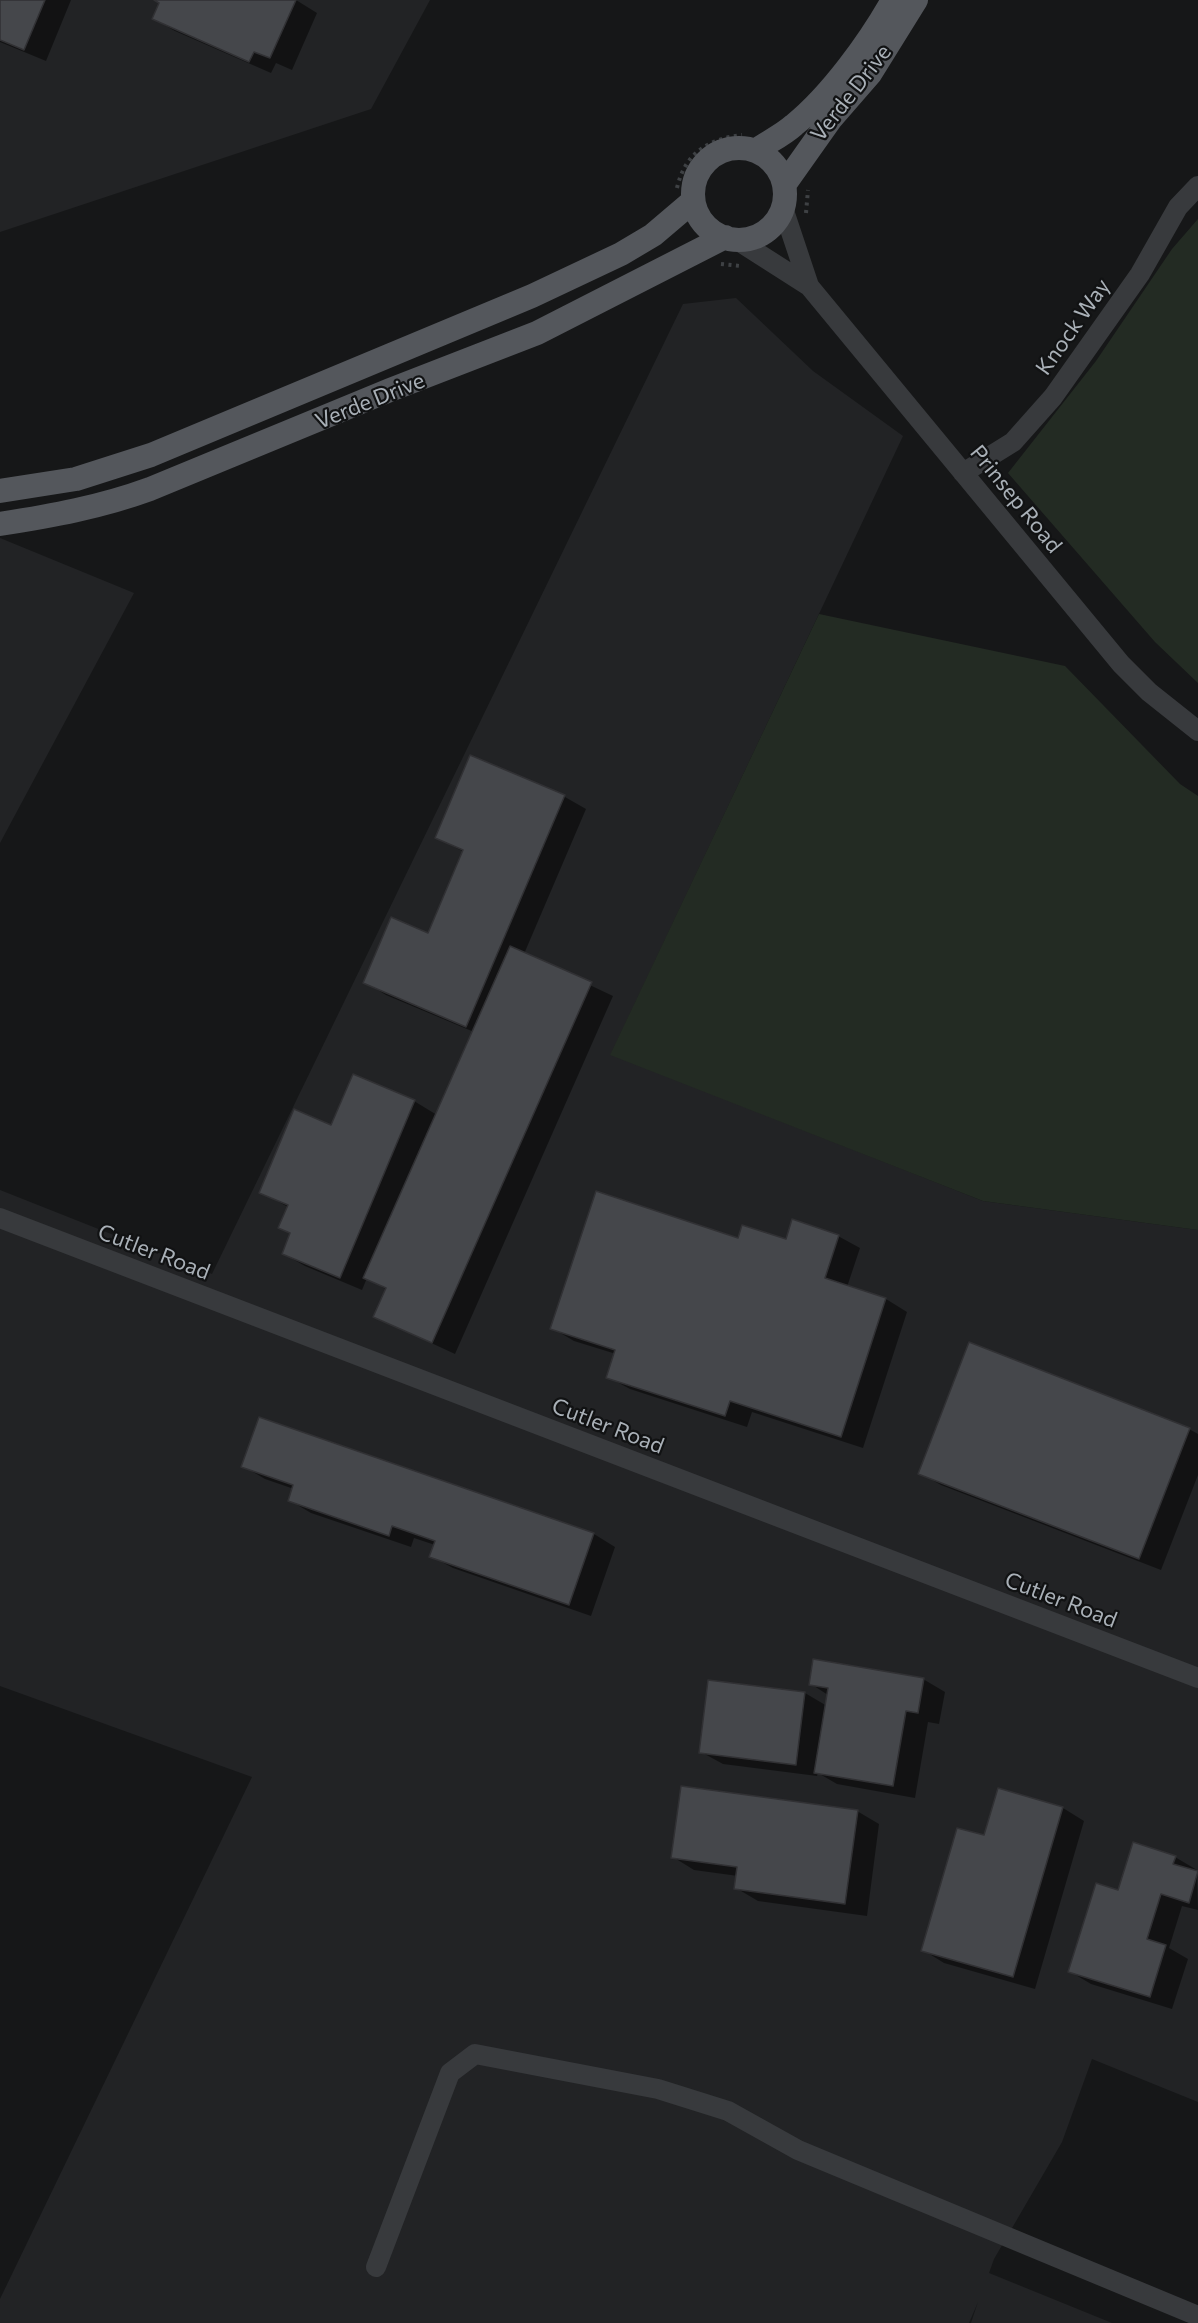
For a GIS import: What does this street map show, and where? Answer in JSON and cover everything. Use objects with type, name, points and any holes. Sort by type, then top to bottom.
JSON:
[{"type":"main road","name":"Verde Drive","points":[[750,143],[795,125],[824,95],[871,34],[893,0]]},
{"type":"main road","name":"Verde Drive","points":[[783,196],[830,120],[870,74],[916,0]]},
{"type":"main road","points":[[750,143],[774,164],[783,196],[770,228],[760,234],[731,238],[704,224],[685,196],[711,158],[750,143]]},
{"type":"main road","name":"Verde Drive","points":[[0,491],[76,479],[151,455],[532,296],[621,254],[654,235],[685,196]]},
{"type":"main road","name":"Verde Drive","points":[[0,524],[58,515],[118,501],[150,489],[390,390],[537,333],[731,238]]},
{"type":"street","name":"Knock Way","points":[[963,473],[1013,442],[1053,397],[1140,274],[1178,207],[1198,186]]},
{"type":"street","name":"Prinsep Road","points":[[783,196],[794,241],[809,286]]},
{"type":"street","name":"Prinsep Road","points":[[731,238],[809,286],[1121,664],[1149,692],[1198,731]]},
{"type":"street","name":"Cutler Road","points":[[0,1218],[1198,1678]]},
{"type":"street","points":[[376,2267],[450,2073],[475,2054],[658,2089],[728,2111],[798,2150],[1198,2316]]},
{"type":"path","points":[[685,196],[681,171],[697,150],[726,137],[750,143]]},
{"type":"path","points":[[794,241],[807,231],[809,183]]},
{"type":"path","points":[[711,266],[741,266],[757,274],[771,261]]},
{"type":"shaded area","points":[[0,0],[430,0],[371,109],[0,232]]},
{"type":"shaded area","points":[[1198,219],[1198,683],[1155,642],[1008,473],[1096,361],[1172,249]]},
{"type":"shaded area","points":[[736,298],[813,371],[903,436],[611,1054],[983,1201],[1198,1230],[1198,2102],[1092,2059],[1062,2142],[994,2259],[989,2273],[1112,2323],[971,2323],[978,2302],[969,2323],[0,2323],[0,2299],[252,1777],[0,1686],[0,1190],[212,1274],[683,304]]},
{"type":"shaded area","points":[[0,538],[134,593],[0,843]]},
{"type":"shaded area","points":[[819,614],[1065,666],[1180,784],[1198,796],[1198,1230],[983,1201],[610,1055]]},
{"type":"building","points":[[0,0],[45,0],[24,50],[0,40]]},
{"type":"building","points":[[154,0],[296,0],[270,58],[254,52],[249,62],[152,19],[159,3]]},
{"type":"building","points":[[470,755],[565,795],[466,1027],[363,983],[391,917],[428,933],[463,850],[435,838]]},
{"type":"building","points":[[510,946],[592,982],[432,1343],[373,1317],[386,1288],[363,1278]]},
{"type":"building","points":[[353,1074],[415,1100],[340,1278],[282,1254],[290,1233],[278,1228],[288,1205],[259,1193],[294,1109],[331,1125]]},
{"type":"building","points":[[596,1191],[738,1238],[742,1225],[786,1239],[792,1219],[839,1235],[825,1278],[886,1298],[841,1437],[730,1401],[725,1416],[606,1378],[615,1350],[550,1329]]},
{"type":"building","points":[[969,1342],[1190,1428],[1139,1559],[918,1474]]},
{"type":"building","points":[[259,1417],[594,1533],[569,1605],[429,1557],[435,1541],[392,1526],[389,1536],[288,1501],[293,1485],[241,1467]]},
{"type":"building","points":[[813,1659],[924,1678],[918,1713],[906,1711],[893,1786],[814,1773],[828,1688],[809,1685]]},
{"type":"building","points":[[708,1680],[805,1692],[796,1765],[699,1753]]},
{"type":"building","points":[[681,1786],[858,1810],[845,1904],[734,1889],[737,1867],[671,1858]]},
{"type":"building","points":[[998,1788],[1063,1807],[1013,1977],[921,1951],[957,1828],[984,1835]]},
{"type":"building","points":[[1133,1842],[1176,1856],[1173,1864],[1198,1871],[1189,1903],[1161,1894],[1147,1939],[1166,1945],[1150,1997],[1068,1972],[1096,1883],[1118,1890]]}]
